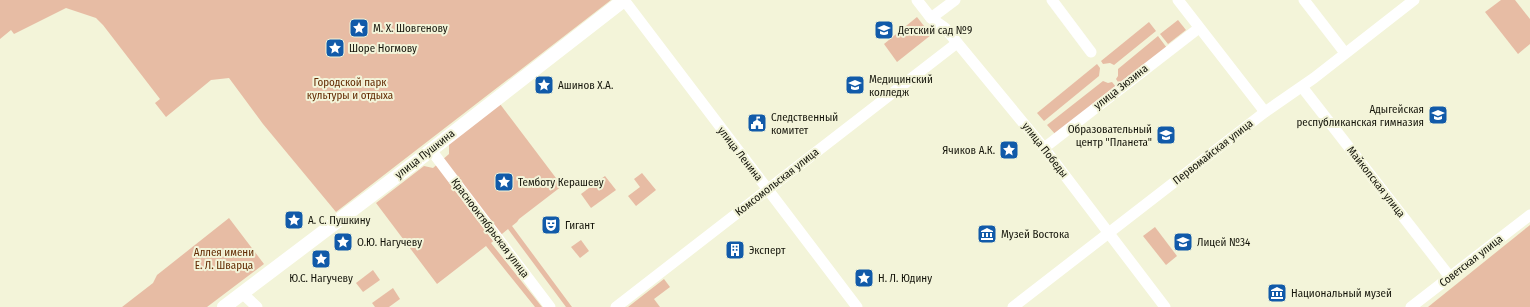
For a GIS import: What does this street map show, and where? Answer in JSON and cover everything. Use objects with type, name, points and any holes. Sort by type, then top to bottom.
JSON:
[{"type":"main road","name":"улица Пушкина","points":[[224,307],[434,153],[624,0]]},
{"type":"street","name":"улица Ленина","points":[[624,0],[857,307]]},
{"type":"street","name":"улица Победы","points":[[917,0],[931,18],[945,28],[1044,148],[1165,307]]},
{"type":"street","points":[[931,18],[955,0]]},
{"type":"street","points":[[1052,0],[1091,52]]},
{"type":"street","points":[[1304,0],[1345,53]]},
{"type":"street","points":[[1182,1],[1199,28],[1265,112]]},
{"type":"street","name":"Первомайская улица","points":[[1013,307],[1265,112],[1302,87],[1411,1]]},
{"type":"street","name":"улица Зюзина","points":[[1044,148],[1199,28]]},
{"type":"street","name":"Комсомольская улица","points":[[616,307],[957,43]]},
{"type":"street","name":"Майкопская улица","points":[[1302,87],[1450,277]]},
{"type":"street","name":"Краснооктябрьская улица","points":[[434,153],[550,307]]},
{"type":"street","name":"Советская улица","points":[[1411,307],[1530,215]]},
{"type":"street","points":[[242,293],[257,307]]},
{"type":"green space","name":"Городской парк культуры и отдыха","points":[[0,0],[611,0],[336,212],[263,124],[229,78],[211,80],[166,117],[155,103],[160,99],[96,18],[66,8],[14,34],[11,30],[0,39]]},
{"type":"green space","points":[[1501,0],[1515,0],[1530,19],[1530,44],[1518,54],[1485,12]]},
{"type":"green space","points":[[917,17],[931,35],[897,62],[884,44]]},
{"type":"green space","points":[[1178,20],[1186,30],[1168,44],[1160,34]]},
{"type":"green space","points":[[1149,22],[1156,31],[1114,65],[1110,63],[1103,64],[1101,61]]},
{"type":"green space","points":[[1158,36],[1167,48],[1120,85],[1116,79],[1118,76],[1118,69]]},
{"type":"green space","points":[[1097,64],[1100,68],[1099,76],[1044,121],[1037,113]]},
{"type":"green space","points":[[1103,81],[1108,83],[1112,82],[1116,87],[1056,135],[1047,125]]},
{"type":"green space","points":[[500,104],[562,186],[512,226],[572,307],[566,307],[508,229],[491,243],[542,307],[535,307],[486,246],[437,284],[376,203],[424,166],[433,168],[449,154],[449,143]]},
{"type":"green space","points":[[642,173],[656,190],[636,206],[628,196],[640,187],[634,179]]},
{"type":"green space","points":[[605,176],[616,190],[591,208],[581,194]]},
{"type":"green space","name":"Аллея имени Е. Л. Шварца","points":[[229,218],[264,264],[207,307],[122,307],[153,283],[157,275]]},
{"type":"green space","points":[[1530,225],[1530,307],[1428,307]]},
{"type":"green space","points":[[1155,227],[1177,256],[1166,265],[1143,236]]},
{"type":"green space","points":[[581,240],[589,251],[580,258],[571,247]]},
{"type":"green space","points":[[373,270],[380,280],[363,292],[356,283]]},
{"type":"green space","points":[[664,279],[670,287],[654,299],[660,307],[628,307]]},
{"type":"green space","points":[[393,288],[400,299],[389,307],[375,307],[372,303]]},
{"type":"place","name":"М. Х. Шовгенову","points":[[359,28]]},
{"type":"place","name":"Детский сад №9","points":[[884,30]]},
{"type":"place","name":"Шоре Ногмову","points":[[335,48]]},
{"type":"place","name":"Ашинов Х.А.","points":[[544,85]]},
{"type":"place","name":"Медицинский колледж","points":[[855,85]]},
{"type":"place","name":"Адыгейская республиканская гимназия","points":[[1438,115]]},
{"type":"place","name":"Следственный комитет","points":[[757,123]]},
{"type":"place","name":"Образовательный центр \"Планета\"","points":[[1166,135]]},
{"type":"place","name":"Ячиков А.К.","points":[[1009,150]]},
{"type":"place","name":"Темботу Керашеву","points":[[504,182]]},
{"type":"place","name":"А. С. Пушкину","points":[[294,220]]},
{"type":"place","name":"Гигант","points":[[551,225]]},
{"type":"place","name":"Музей Востока","points":[[987,234]]},
{"type":"place","name":"О.Ю. Нагучеву","points":[[343,242]]},
{"type":"place","name":"Лицей №34","points":[[1183,242]]},
{"type":"place","name":"Эксперт","points":[[735,250]]},
{"type":"place","name":"Ю.С. Нагучеву","points":[[321,259]]},
{"type":"place","name":"Н. Л. Юдину","points":[[864,278]]},
{"type":"place","name":"Национальный музей","points":[[1277,293]]}]
